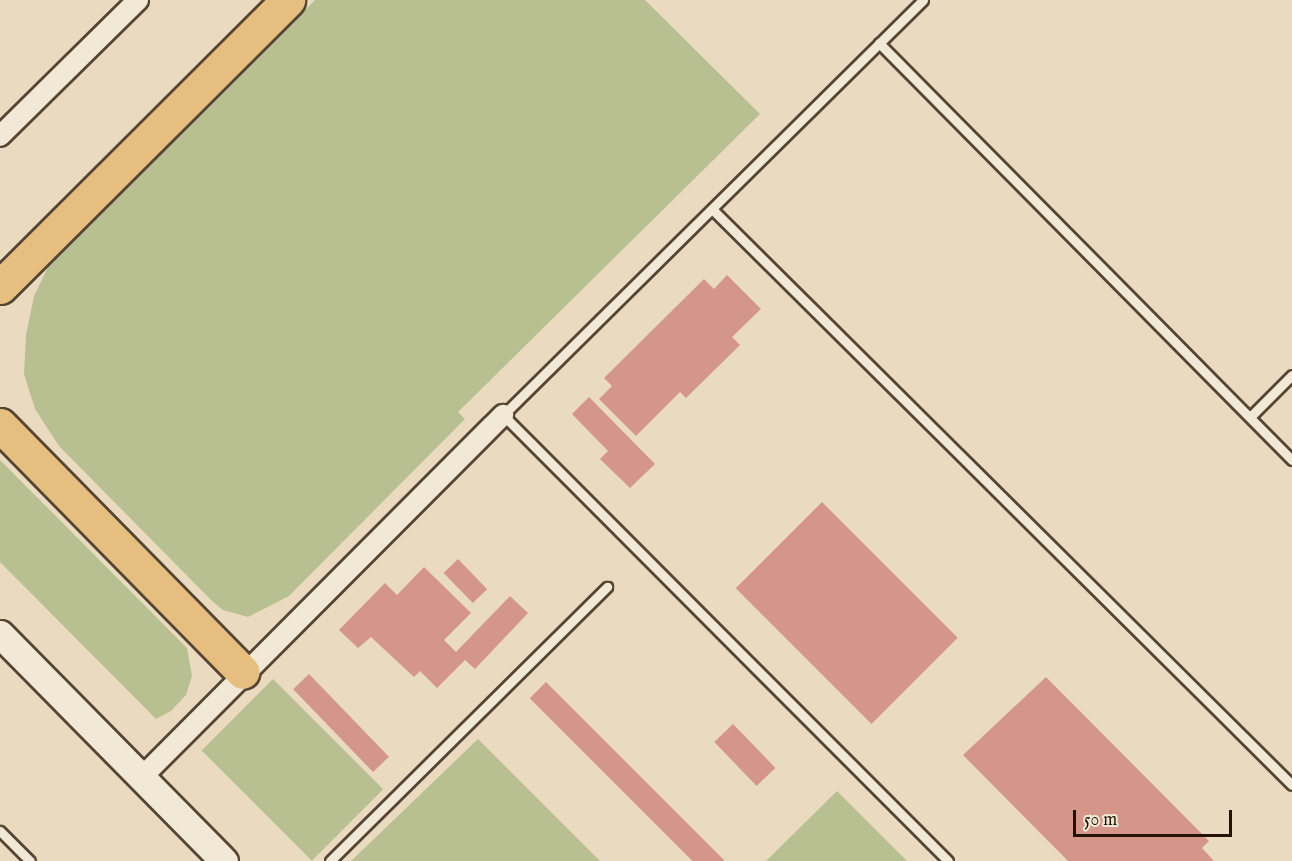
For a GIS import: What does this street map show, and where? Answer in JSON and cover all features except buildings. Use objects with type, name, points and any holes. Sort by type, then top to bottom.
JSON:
[{"type":"highway","points":[[0,287],[288,0]]},
{"type":"highway","points":[[0,425],[243,672]]},
{"type":"street","points":[[0,136],[138,0]]},
{"type":"street","points":[[141,778],[243,672],[503,415]]},
{"type":"street","points":[[0,634],[224,861]]},
{"type":"lane","points":[[923,0],[503,415],[948,861]]},
{"type":"lane","points":[[879,43],[1292,460]]},
{"type":"lane","points":[[712,209],[1292,785]]},
{"type":"lane","points":[[1250,417],[1292,375]]},
{"type":"lane","points":[[330,861],[607,588]]},
{"type":"lane","points":[[0,831],[30,861]]},
{"type":"green space","points":[[315,0],[645,0],[760,114],[458,412],[465,419],[289,596],[248,617],[223,610],[212,601],[59,446],[35,409],[24,374],[26,335],[34,296],[48,267]]},
{"type":"green space","points":[[0,460],[187,648],[192,676],[186,695],[171,711],[156,719],[0,562]]},
{"type":"green space","points":[[273,679],[383,789],[312,861],[202,750]]},
{"type":"green space","points":[[478,739],[600,861],[351,861]]},
{"type":"green space","points":[[837,791],[907,861],[766,861]]}]
